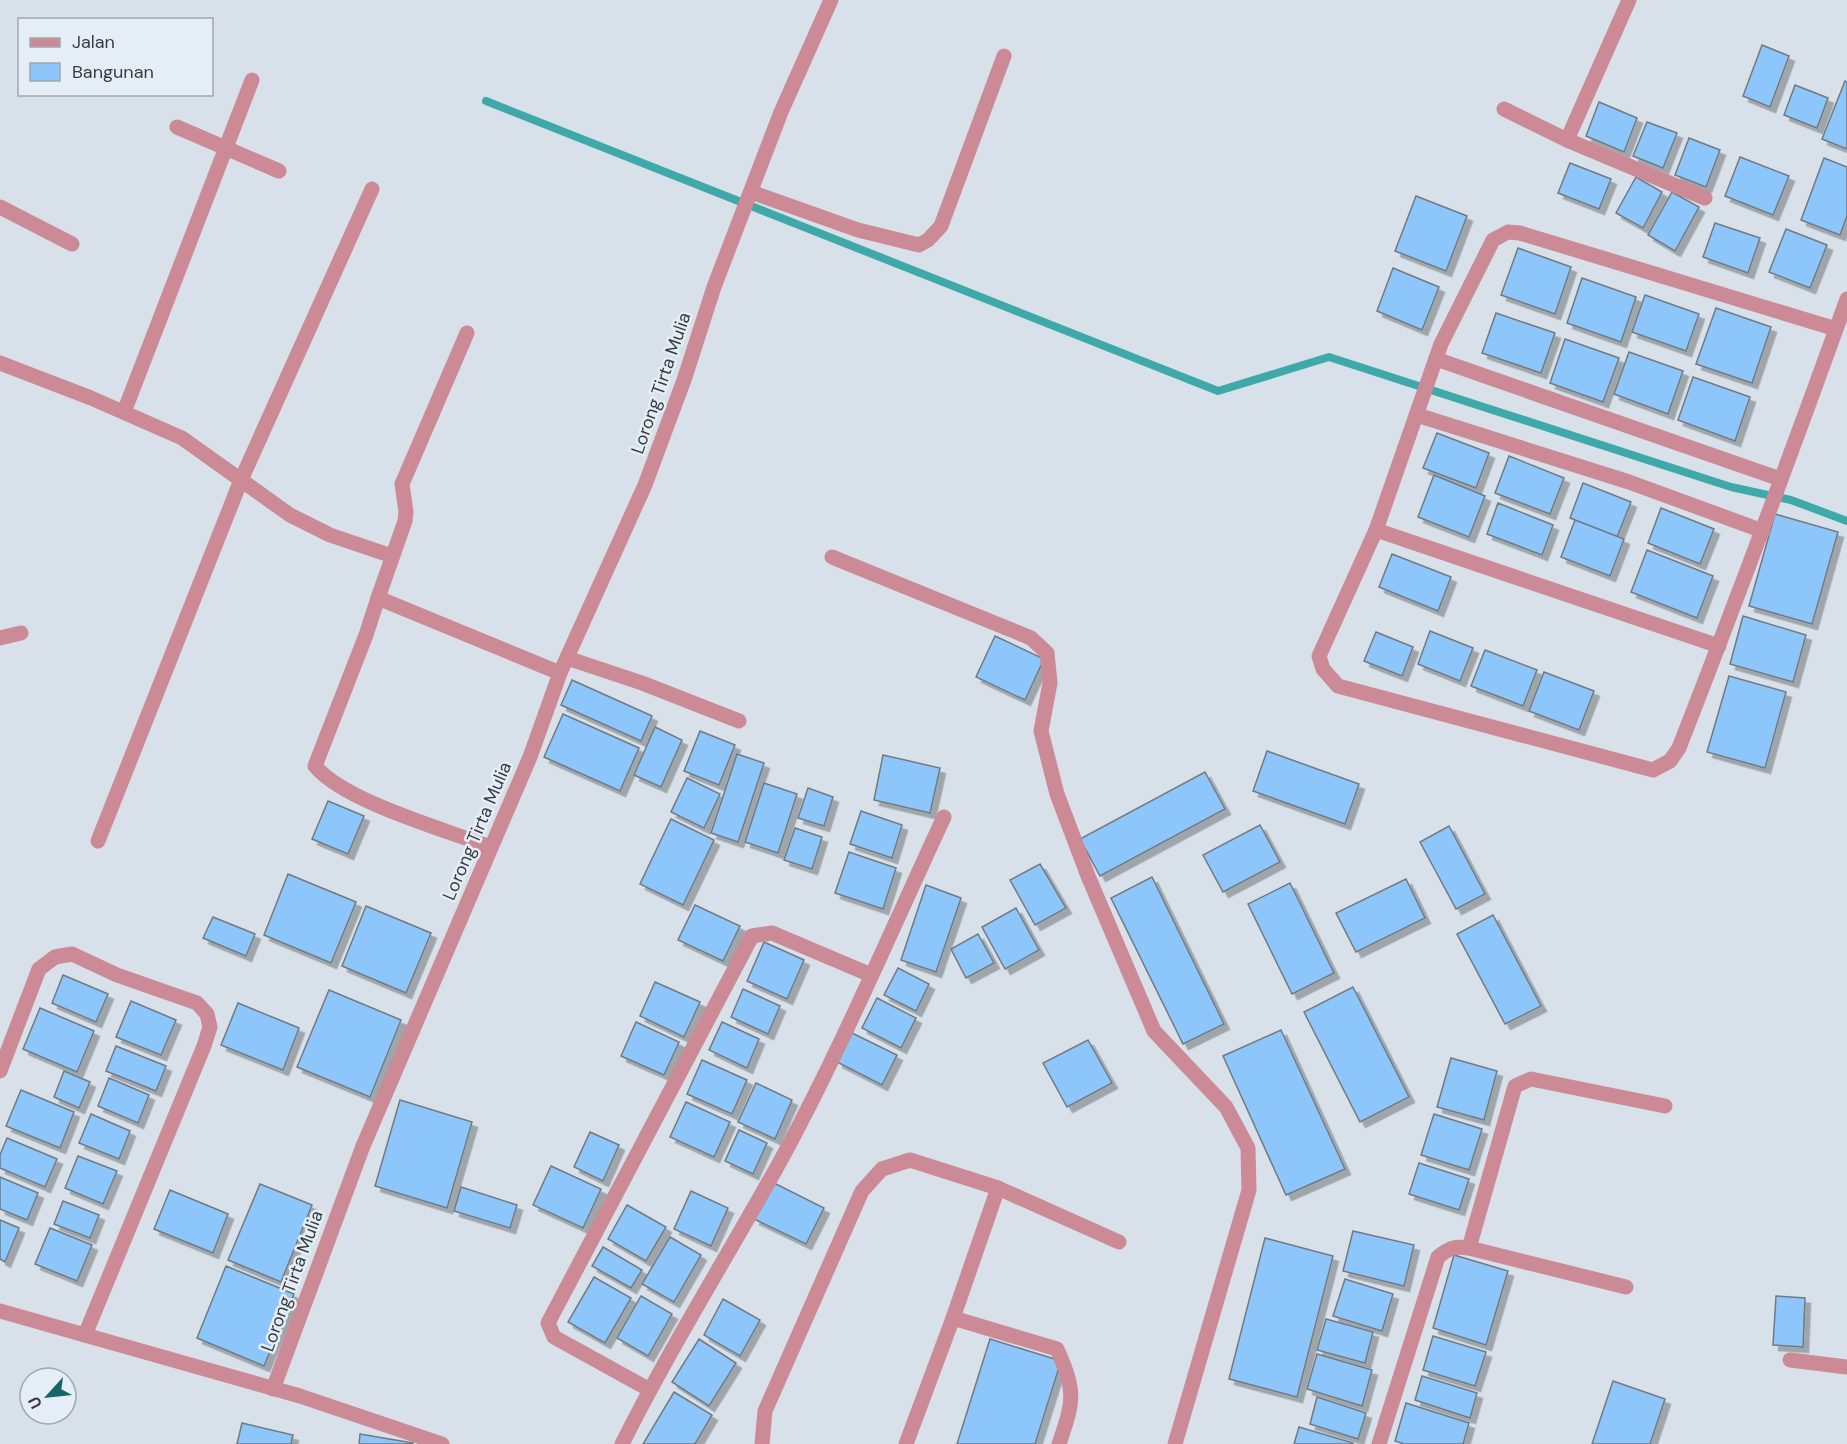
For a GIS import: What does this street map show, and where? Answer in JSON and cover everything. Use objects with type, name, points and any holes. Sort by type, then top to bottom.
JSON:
[{"type":"street","name":"Lorong Tirta Mulia","points":[[273,1389],[363,1146],[530,757],[560,673],[645,485],[684,380],[714,287],[739,228],[781,112],[831,0]]},
{"type":"street","points":[[1568,140],[1629,0]]},
{"type":"street","points":[[750,194],[858,230],[919,245],[928,240],[941,225],[1004,56]]},
{"type":"street","points":[[123,412],[252,80]]},
{"type":"street","points":[[1504,109],[1568,140],[1705,198]]},
{"type":"street","points":[[177,127],[279,171]]},
{"type":"street","points":[[98,841],[242,480],[372,189]]},
{"type":"street","points":[[0,207],[16,213],[72,244]]},
{"type":"street","points":[[1836,329],[1508,232],[1493,240],[1441,344],[1376,530],[1319,656],[1323,669],[1338,686],[1653,770],[1670,761],[1680,748],[1765,526],[1780,482],[1836,329],[1847,298]]},
{"type":"street","points":[[467,333],[402,484],[406,512],[378,598],[315,766],[323,776],[340,787],[375,803],[490,847]]},
{"type":"street","points":[[0,363],[182,438],[290,515],[330,535],[392,556]]},
{"type":"street","points":[[1433,366],[1780,482]]},
{"type":"street","points":[[1418,411],[1765,526]]},
{"type":"street","points":[[1376,530],[1719,646]]},
{"type":"street","points":[[832,557],[1031,638],[1047,654],[1050,683],[1041,731],[1057,794],[1088,876],[1154,1031],[1226,1107],[1248,1148],[1249,1190],[1175,1444]]},
{"type":"street","points":[[378,598],[560,673]]},
{"type":"street","points":[[0,638],[21,633]]},
{"type":"street","points":[[567,658],[642,683],[739,721]]},
{"type":"street","points":[[622,1444],[782,1156],[871,975],[944,817]]},
{"type":"street","points":[[650,1390],[554,1337],[548,1323],[752,936],[772,933],[871,975]]},
{"type":"street","points":[[0,1071],[39,969],[55,957],[72,954],[117,975],[197,1003],[207,1014],[210,1027],[204,1046],[85,1335]]},
{"type":"street","points":[[1469,1248],[1515,1086],[1531,1079],[1665,1106]]},
{"type":"street","points":[[762,1444],[765,1411],[862,1191],[882,1169],[910,1160],[998,1188],[1119,1242]]},
{"type":"street","points":[[906,1444],[998,1188]]},
{"type":"street","points":[[1379,1444],[1438,1257],[1454,1246],[1626,1287]]},
{"type":"street","points":[[0,1311],[273,1389],[442,1444]]},
{"type":"street","points":[[953,1318],[1057,1349],[1072,1382],[1071,1409],[1059,1444]]},
{"type":"street","points":[[1790,1360],[1847,1367]]},
{"type":"building","points":[[1762,45],[1789,56],[1770,107],[1743,96]]},
{"type":"building","points":[[1845,81],[1847,82],[1847,149],[1822,139]]},
{"type":"building","points":[[1795,85],[1828,98],[1817,128],[1784,115]]},
{"type":"building","points":[[1599,102],[1637,118],[1624,152],[1586,136]]},
{"type":"building","points":[[1647,122],[1677,133],[1663,168],[1633,156]]},
{"type":"building","points":[[1689,138],[1720,150],[1706,187],[1675,175]]},
{"type":"building","points":[[1740,157],[1789,176],[1773,215],[1725,196]]},
{"type":"building","points":[[1824,158],[1847,167],[1847,216],[1840,235],[1801,220]]},
{"type":"building","points":[[1570,163],[1611,179],[1599,209],[1558,193]]},
{"type":"building","points":[[1636,177],[1662,192],[1643,228],[1616,213]]},
{"type":"building","points":[[1672,192],[1699,207],[1675,251],[1648,235]]},
{"type":"building","points":[[1416,196],[1467,216],[1446,271],[1395,251]]},
{"type":"building","points":[[1715,223],[1760,238],[1748,273],[1703,257]]},
{"type":"building","points":[[1786,229],[1827,245],[1810,288],[1769,272]]},
{"type":"building","points":[[1518,248],[1571,267],[1555,314],[1501,295]]},
{"type":"building","points":[[1393,268],[1439,287],[1422,330],[1377,311]]},
{"type":"building","points":[[1582,278],[1636,297],[1621,342],[1567,323]]},
{"type":"building","points":[[1645,295],[1699,314],[1686,351],[1632,332]]},
{"type":"building","points":[[1716,308],[1771,327],[1752,383],[1696,364]]},
{"type":"building","points":[[1496,313],[1555,333],[1541,373],[1482,353]]},
{"type":"building","points":[[1565,339],[1619,358],[1603,402],[1550,383]]},
{"type":"building","points":[[1629,352],[1683,371],[1668,414],[1614,394]]},
{"type":"building","points":[[1693,377],[1750,397],[1735,441],[1678,420]]},
{"type":"building","points":[[1437,433],[1489,453],[1476,488],[1423,468]]},
{"type":"building","points":[[1509,456],[1564,478],[1550,514],[1495,493]]},
{"type":"building","points":[[1434,475],[1485,496],[1469,537],[1418,517]]},
{"type":"building","points":[[1583,483],[1631,502],[1617,537],[1570,518]]},
{"type":"building","points":[[1498,503],[1553,525],[1542,555],[1487,534]]},
{"type":"building","points":[[1661,508],[1714,529],[1700,564],[1648,543]]},
{"type":"building","points":[[1775,514],[1838,532],[1812,624],[1749,606]]},
{"type":"building","points":[[1575,520],[1624,539],[1610,576],[1561,557]]},
{"type":"building","points":[[1647,550],[1713,576],[1697,618],[1631,592]]},
{"type":"building","points":[[1392,554],[1451,577],[1438,611],[1379,587]]},
{"type":"building","points":[[1743,616],[1806,635],[1793,682],[1730,664]]},
{"type":"building","points":[[1430,631],[1473,648],[1460,681],[1418,664]]},
{"type":"building","points":[[1376,632],[1413,647],[1402,676],[1364,661]]},
{"type":"building","points":[[995,636],[1044,659],[1025,700],[976,677]]},
{"type":"building","points":[[1485,650],[1537,670],[1523,706],[1471,686]]},
{"type":"building","points":[[1544,672],[1594,691],[1579,730],[1529,711]]},
{"type":"building","points":[[1729,676],[1786,692],[1765,768],[1707,752]]},
{"type":"building","points":[[572,680],[652,716],[641,741],[561,705]]},
{"type":"building","points":[[563,714],[639,748],[620,791],[544,757]]},
{"type":"building","points":[[655,727],[682,740],[661,787],[634,775]]},
{"type":"building","points":[[700,731],[735,745],[719,785],[684,771]]},
{"type":"building","points":[[1267,751],[1359,784],[1345,824],[1253,791]]},
{"type":"building","points":[[737,754],[764,763],[738,842],[711,833]]},
{"type":"building","points":[[883,755],[940,768],[930,813],[874,800]]},
{"type":"building","points":[[1205,772],[1225,809],[1100,876],[1080,839]]},
{"type":"building","points":[[687,778],[720,794],[704,828],[671,812]]},
{"type":"building","points":[[764,783],[797,794],[778,853],[745,842]]},
{"type":"building","points":[[808,788],[833,797],[824,826],[798,818]]},
{"type":"building","points":[[328,801],[364,816],[348,854],[312,839]]},
{"type":"building","points":[[861,811],[902,825],[892,858],[850,844]]},
{"type":"building","points":[[671,819],[714,840],[683,905],[640,884]]},
{"type":"building","points":[[1260,825],[1280,862],[1223,892],[1203,855]]},
{"type":"building","points":[[1449,826],[1485,894],[1456,909],[1420,842]]},
{"type":"building","points":[[795,828],[822,837],[812,869],[784,860]]},
{"type":"building","points":[[849,852],[896,868],[883,909],[835,893]]},
{"type":"building","points":[[1040,864],[1066,908],[1035,925],[1010,880]]},
{"type":"building","points":[[288,874],[356,902],[331,963],[264,935]]},
{"type":"building","points":[[1152,877],[1224,1024],[1183,1044],[1111,898]]},
{"type":"building","points":[[1406,879],[1425,918],[1356,952],[1336,913]]},
{"type":"building","points":[[1290,883],[1334,973],[1292,994],[1248,904]]},
{"type":"building","points":[[926,885],[961,898],[936,972],[901,960]]},
{"type":"building","points":[[695,905],[740,926],[723,961],[678,940]]},
{"type":"building","points":[[366,906],[431,933],[406,993],[342,966]]},
{"type":"building","points":[[1016,908],[1039,950],[1005,969],[982,927]]},
{"type":"building","points":[[1493,915],[1541,1006],[1505,1024],[1457,934]]},
{"type":"building","points":[[213,917],[255,934],[246,956],[203,938]]},
{"type":"building","points":[[978,934],[994,963],[966,978],[951,949]]},
{"type":"building","points":[[764,942],[804,960],[787,999],[747,981]]},
{"type":"building","points":[[898,968],[929,984],[916,1011],[884,995]]},
{"type":"building","points":[[63,975],[108,994],[96,1022],[52,1003]]},
{"type":"building","points":[[655,982],[700,1002],[684,1037],[640,1016]]},
{"type":"building","points":[[1353,987],[1409,1097],[1360,1122],[1304,1012]]},
{"type":"building","points":[[743,989],[780,1006],[768,1034],[731,1017]]},
{"type":"building","points":[[329,990],[401,1020],[370,1097],[297,1067]]},
{"type":"building","points":[[877,998],[916,1018],[901,1048],[862,1028]]},
{"type":"building","points":[[131,1001],[176,1020],[161,1055],[116,1037]]},
{"type":"building","points":[[238,1003],[299,1028],[283,1070],[221,1045]]},
{"type":"building","points":[[40,1008],[94,1031],[77,1072],[23,1049]]},
{"type":"building","points":[[636,1022],[679,1042],[664,1075],[621,1056]]},
{"type":"building","points":[[722,1022],[759,1039],[747,1068],[709,1050]]},
{"type":"building","points":[[1281,1030],[1345,1169],[1286,1195],[1223,1056]]},
{"type":"building","points":[[852,1033],[897,1055],[882,1085],[837,1062]]},
{"type":"building","points":[[1088,1040],[1112,1083],[1067,1107],[1043,1063]]},
{"type":"building","points":[[116,1046],[166,1066],[156,1091],[106,1071]]},
{"type":"building","points":[[1451,1058],[1497,1071],[1484,1120],[1437,1107]]},
{"type":"building","points":[[702,1060],[747,1080],[732,1114],[687,1094]]},
{"type":"building","points":[[64,1071],[90,1082],[79,1108],[54,1097]]},
{"type":"building","points":[[109,1078],[149,1095],[138,1123],[98,1106]]},
{"type":"building","points":[[756,1083],[792,1100],[775,1139],[738,1122]]},
{"type":"building","points":[[21,1090],[74,1112],[60,1148],[6,1126]]},
{"type":"building","points":[[400,1100],[472,1122],[447,1208],[375,1186]]},
{"type":"building","points":[[686,1102],[730,1122],[714,1157],[670,1137]]},
{"type":"building","points":[[91,1114],[130,1131],[119,1159],[79,1143]]},
{"type":"building","points":[[1434,1114],[1482,1129],[1469,1170],[1421,1155]]},
{"type":"building","points":[[739,1130],[767,1143],[753,1174],[725,1161]]},
{"type":"building","points":[[590,1132],[619,1145],[603,1181],[574,1167]]},
{"type":"building","points":[[7,1138],[57,1159],[45,1187],[0,1168],[0,1155]]},
{"type":"building","points":[[78,1156],[117,1171],[103,1204],[65,1188]]},
{"type":"building","points":[[1419,1163],[1469,1179],[1459,1210],[1409,1194]]},
{"type":"building","points":[[551,1166],[601,1189],[583,1228],[533,1205]]},
{"type":"building","points":[[0,1177],[38,1193],[27,1220],[0,1209]]},
{"type":"building","points":[[772,1182],[824,1208],[806,1244],[754,1219]]},
{"type":"building","points":[[260,1184],[312,1205],[281,1282],[228,1260]]},
{"type":"building","points":[[461,1187],[517,1205],[510,1228],[454,1211]]},
{"type":"building","points":[[170,1190],[228,1214],[213,1253],[154,1229]]},
{"type":"building","points":[[691,1191],[728,1208],[711,1246],[674,1229]]},
{"type":"building","points":[[63,1201],[99,1215],[90,1238],[54,1224]]},
{"type":"building","points":[[627,1205],[666,1227],[646,1261],[608,1239]]},
{"type":"building","points":[[0,1220],[19,1228],[5,1262],[0,1259]]},
{"type":"building","points":[[50,1228],[92,1245],[77,1281],[35,1264]]},
{"type":"building","points":[[1353,1231],[1414,1245],[1404,1286],[1343,1271]]},
{"type":"building","points":[[670,1237],[701,1255],[674,1302],[642,1284]]},
{"type":"building","points":[[1265,1238],[1333,1256],[1297,1397],[1229,1379]]},
{"type":"building","points":[[603,1247],[642,1270],[631,1288],[592,1266]]},
{"type":"building","points":[[1454,1255],[1508,1271],[1486,1345],[1433,1328]]},
{"type":"building","points":[[226,1266],[294,1294],[264,1366],[197,1338]]},
{"type":"building","points":[[594,1277],[631,1298],[605,1343],[568,1322]]},
{"type":"building","points":[[1345,1279],[1393,1294],[1382,1331],[1333,1316]]},
{"type":"building","points":[[641,1296],[672,1314],[648,1356],[617,1338]]},
{"type":"building","points":[[1776,1296],[1805,1298],[1803,1347],[1773,1345]]},
{"type":"building","points":[[723,1299],[760,1320],[740,1356],[704,1335]]},
{"type":"building","points":[[1326,1319],[1373,1332],[1365,1363],[1317,1350]]},
{"type":"building","points":[[1433,1336],[1486,1352],[1475,1386],[1423,1370]]},
{"type":"building","points":[[699,1339],[736,1363],[709,1406],[672,1382]]},
{"type":"building","points":[[990,1339],[1061,1361],[1035,1444],[957,1444]]},
{"type":"building","points":[[1317,1354],[1372,1370],[1362,1406],[1307,1389]]},
{"type":"building","points":[[1422,1376],[1477,1393],[1470,1418],[1415,1400]]},
{"type":"building","points":[[1613,1381],[1665,1399],[1650,1444],[1592,1444]]},
{"type":"building","points":[[674,1392],[712,1415],[695,1444],[643,1444]]},
{"type":"building","points":[[1317,1397],[1366,1413],[1358,1439],[1310,1424]]},
{"type":"building","points":[[1406,1403],[1469,1423],[1463,1444],[1404,1444],[1395,1441]]},
{"type":"building","points":[[242,1423],[293,1435],[291,1444],[237,1444]]},
{"type":"building","points":[[1299,1427],[1353,1443],[1353,1444],[1294,1444]]},
{"type":"building","points":[[360,1434],[413,1443],[359,1444]]},
{"type":"waterway","points":[[486,101],[1218,391],[1329,357],[1731,487],[1791,500],[1847,521]]}]
